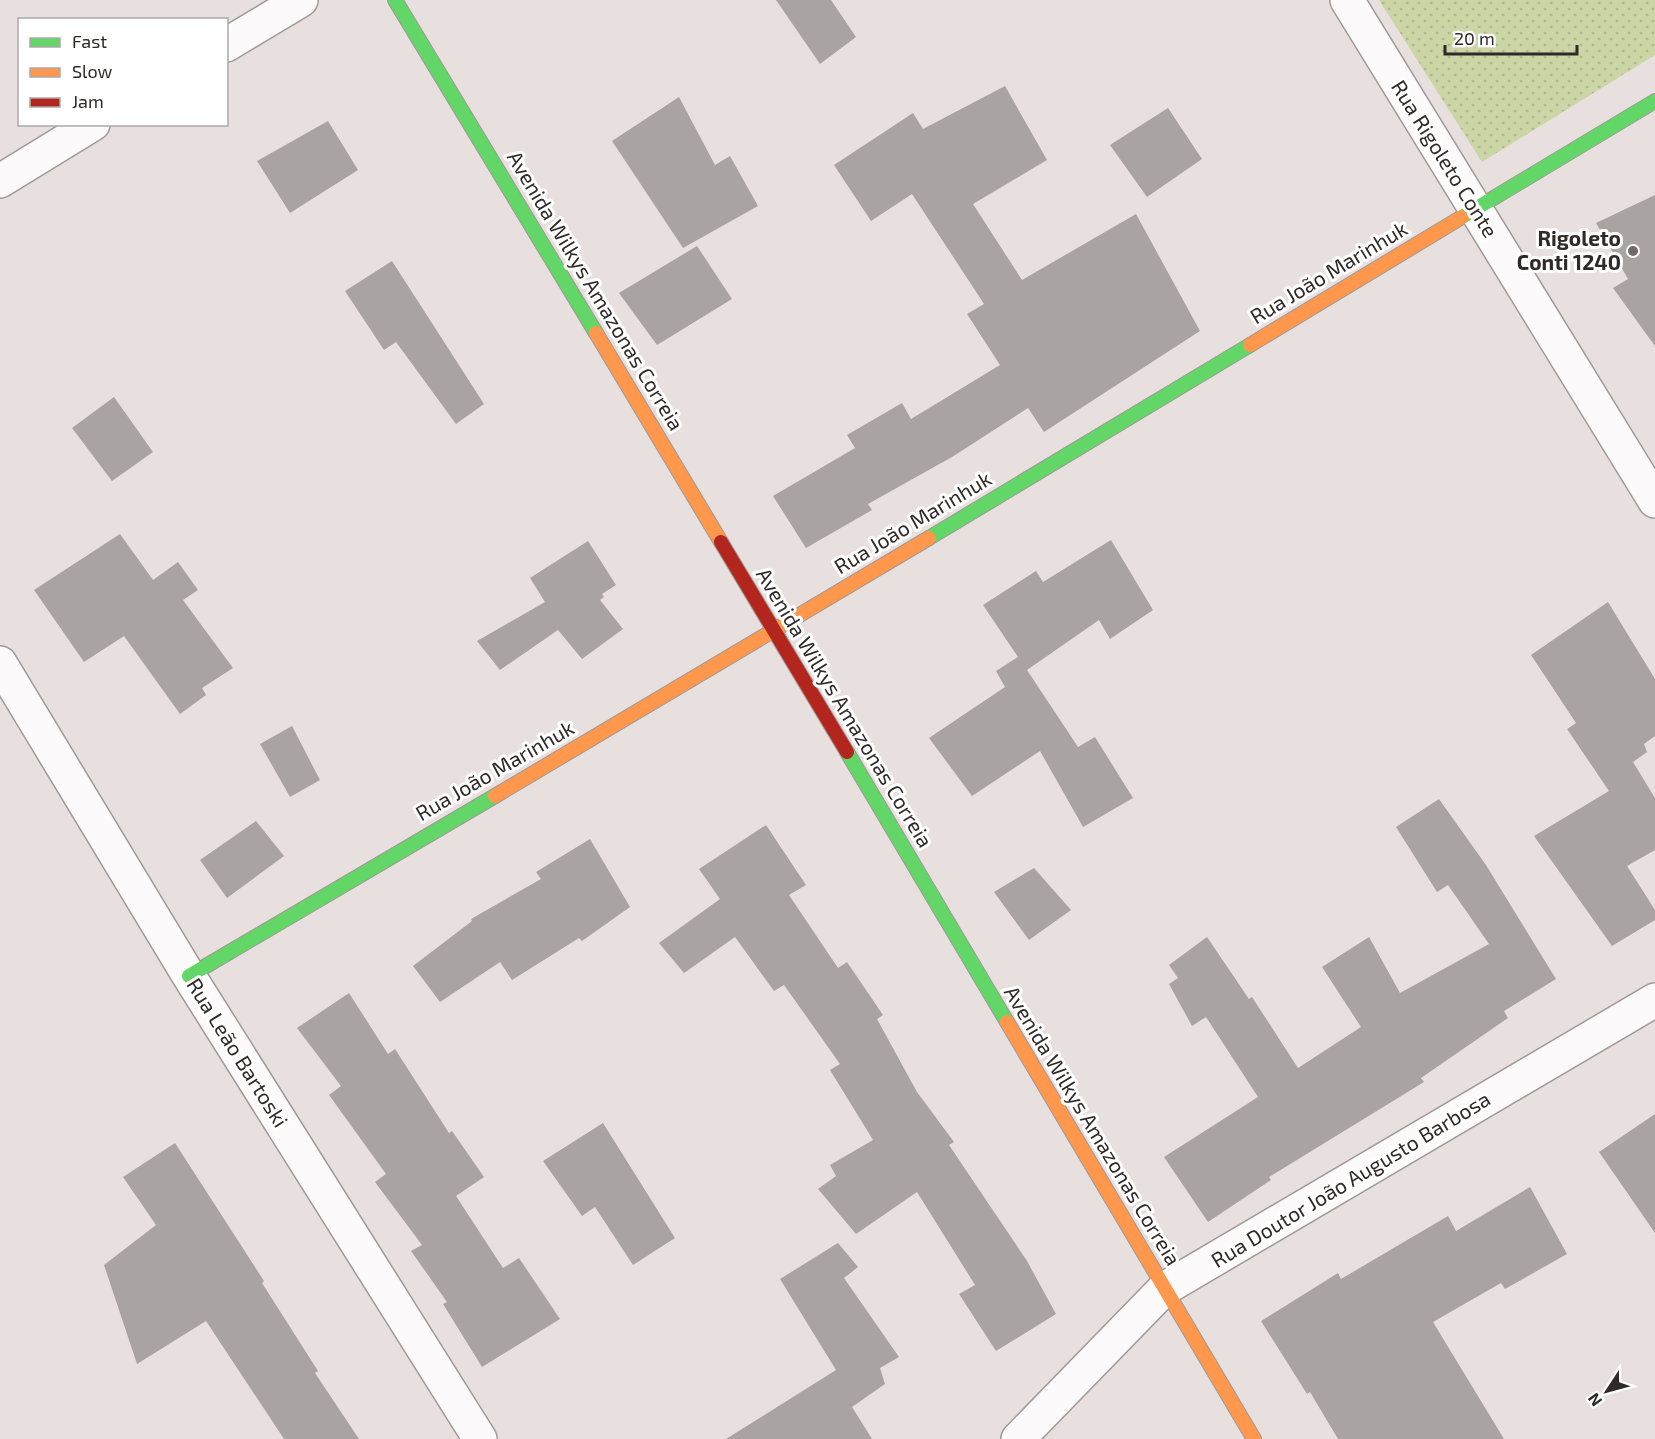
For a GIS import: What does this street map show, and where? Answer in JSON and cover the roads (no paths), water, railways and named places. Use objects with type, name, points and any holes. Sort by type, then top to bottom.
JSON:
[{"type":"street","points":[[228,44],[301,0]]},
{"type":"street","name":"Avenida Wilkys Amazonas Correia","points":[[395,0],[775,631],[1254,1439]]},
{"type":"street","name":"Rua Rigoleto Conte","points":[[1347,0],[1655,501]]},
{"type":"street","name":"Rua João Marinhuk","points":[[189,976],[775,631],[1655,101]]},
{"type":"street","points":[[0,181],[90,126]]},
{"type":"street","name":"Rua Leão Bartoski","points":[[0,663],[189,976],[480,1439]]},
{"type":"street","name":"Rua Doutor João Augusto Barbosa","points":[[1018,1439],[1164,1290],[1655,1000]]},
{"type":"place","name":"Rigoleto Conti 1240","points":[[1633,251]]}]
